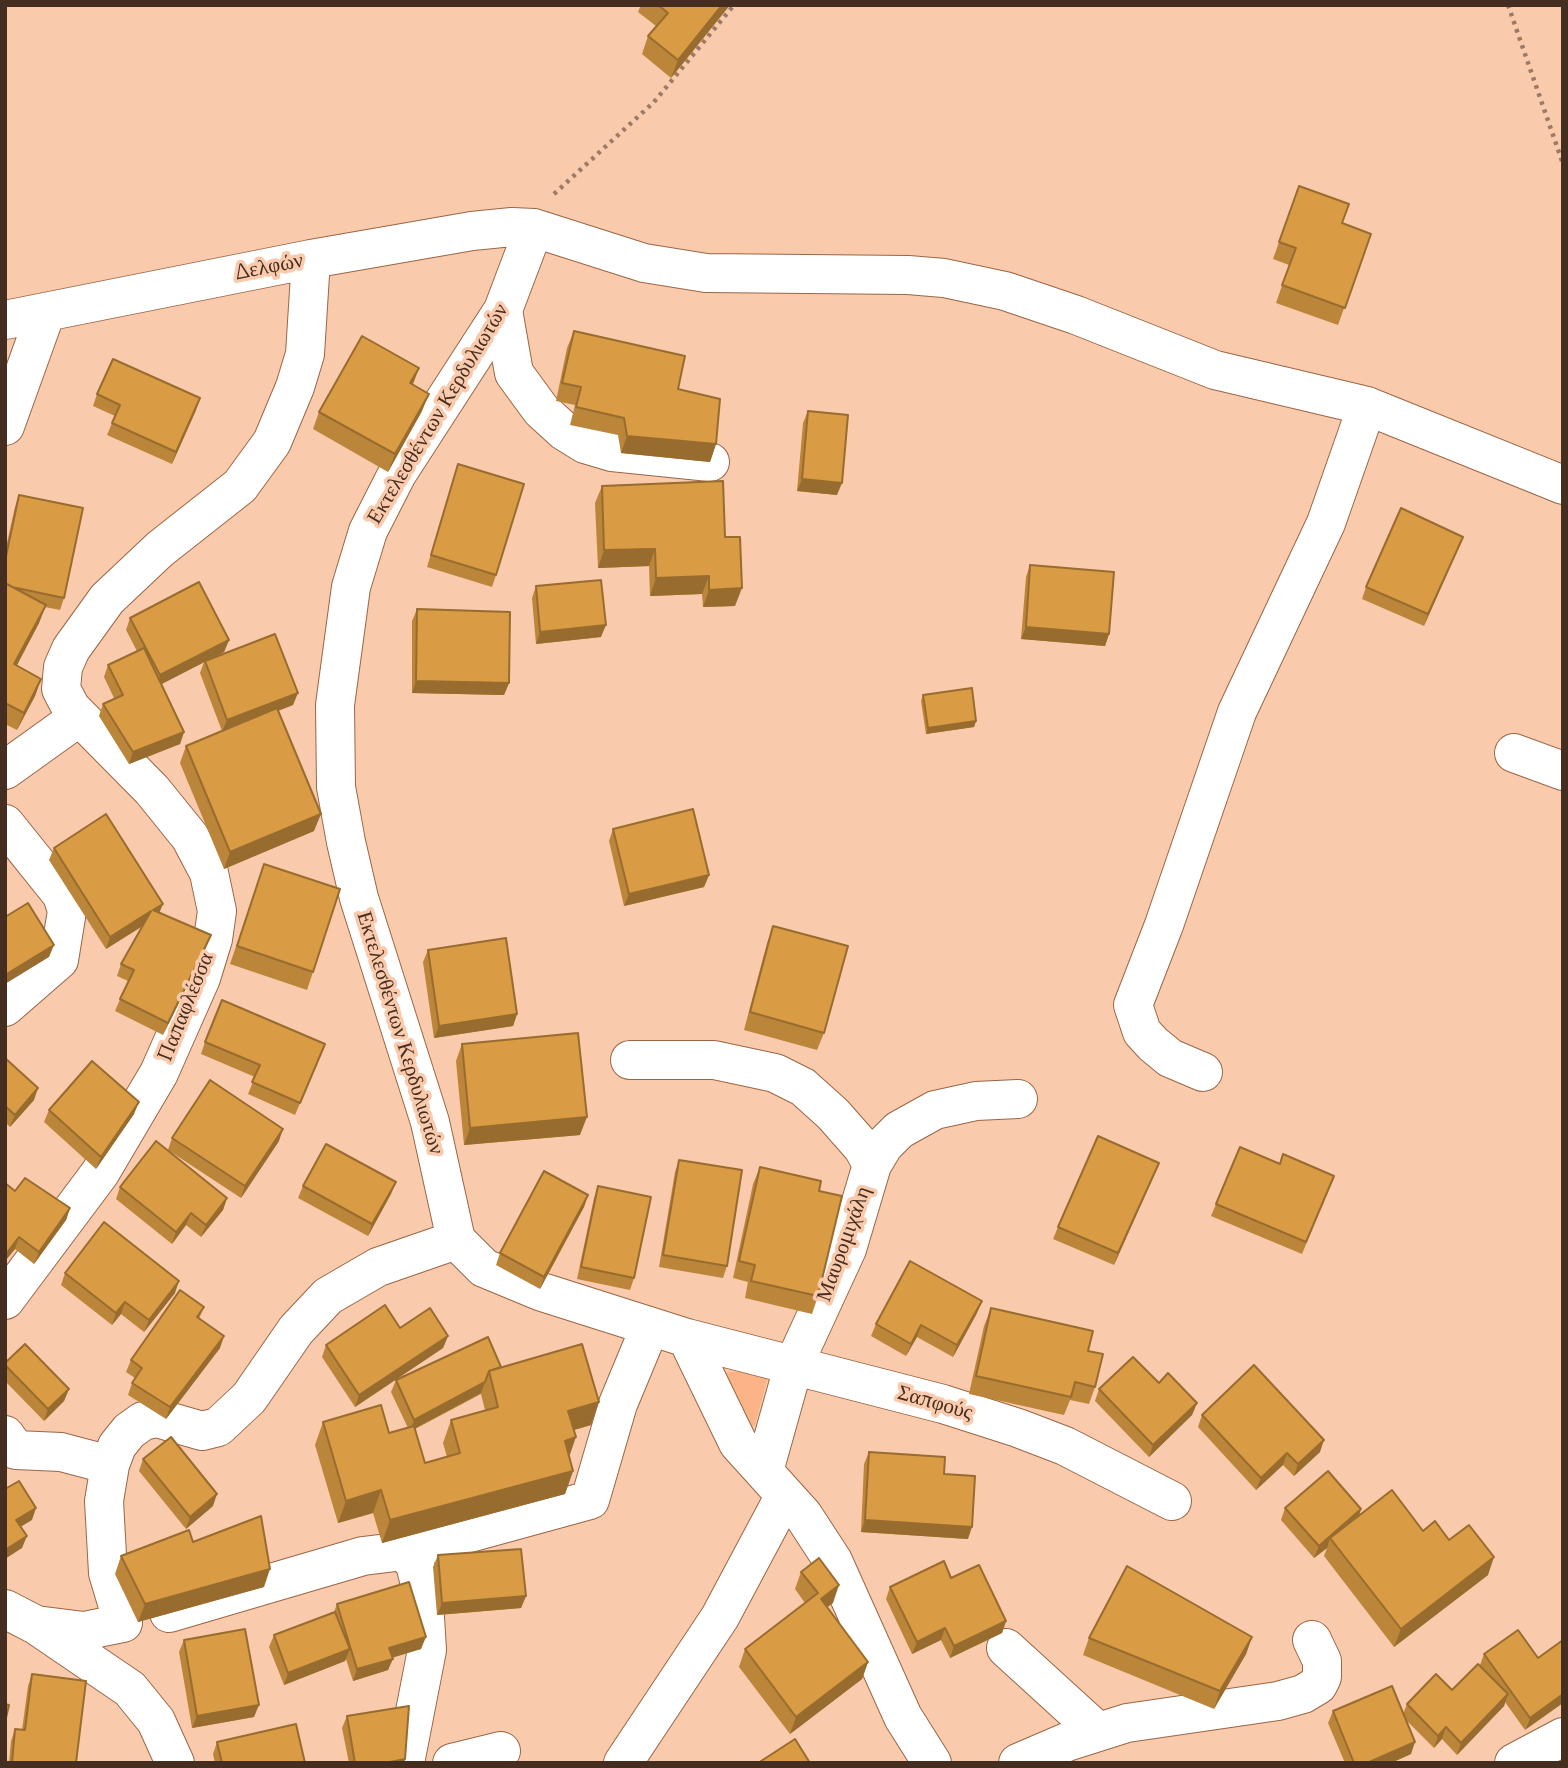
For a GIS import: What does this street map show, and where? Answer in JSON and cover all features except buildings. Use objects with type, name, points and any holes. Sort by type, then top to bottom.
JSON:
[{"type":"street","name":"Δελφών","points":[[5,320],[312,259],[472,231],[534,228],[644,263],[706,273],[885,274],[944,278],[990,287],[1063,310],[1215,370],[1367,406],[1563,485]]},
{"type":"street","name":"Εκτελεσθέντων Κερδυλιωτών","points":[[456,1240],[430,1122],[362,911],[346,842],[336,787],[335,705],[351,587],[368,531],[404,462],[503,310],[534,228]]},
{"type":"street","name":"Παπαφλέσσα","points":[[5,1300],[100,1173],[159,1073],[194,995],[215,929],[217,905],[213,889],[204,861],[190,837],[152,790],[79,717],[63,695],[61,677],[67,657],[107,599],[134,572],[240,486],[272,442],[295,387],[304,354],[312,259]]},
{"type":"street","points":[[503,310],[514,373],[541,410],[564,431],[584,444],[612,452],[710,462]]},
{"type":"street","points":[[5,426],[46,312]]},
{"type":"street","points":[[1203,1072],[1170,1058],[1153,1044],[1142,1032],[1133,1005],[1164,925],[1237,712],[1326,523],[1367,406]]},
{"type":"street","points":[[5,770],[79,717]]},
{"type":"street","points":[[1514,753],[1563,771]]},
{"type":"street","points":[[5,824],[62,895],[67,911],[59,960],[5,1007]]},
{"type":"street","name":"Μαυρομιχάλη","points":[[623,1763],[720,1617],[775,1483],[794,1364],[847,1249],[872,1166],[863,1147],[833,1114],[803,1087],[775,1073],[714,1060],[630,1060]]},
{"type":"street","points":[[872,1166],[884,1144],[899,1130],[935,1110],[975,1101],[1018,1099]]},
{"type":"street","points":[[123,1623],[112,1594],[105,1549],[104,1501],[110,1465],[117,1446],[129,1431],[151,1418],[166,1419],[202,1432],[228,1421],[249,1398],[296,1330],[328,1296],[379,1267],[456,1240]]},
{"type":"street","name":"Σαπφούς","points":[[456,1240],[476,1262],[504,1277],[687,1338],[943,1404],[1018,1428],[1065,1446],[1172,1501]]},
{"type":"street","points":[[20,1617],[84,1630],[138,1622],[363,1556],[404,1551],[590,1500],[618,1404],[650,1327]]},
{"type":"street","points":[[687,1338],[729,1427],[833,1561],[903,1717],[932,1763]]},
{"type":"street","points":[[5,1435],[16,1450],[61,1452],[110,1465]]},
{"type":"street","points":[[404,1551],[415,1564],[424,1601],[428,1650],[405,1763]]},
{"type":"street","points":[[20,1617],[135,1694],[156,1721],[176,1763]]},
{"type":"street","points":[[1017,1763],[1097,1731],[1168,1715],[1278,1701],[1303,1694],[1318,1685],[1323,1671],[1312,1640]]},
{"type":"street","points":[[1006,1648],[1097,1731]]},
{"type":"street","points":[[1514,1763],[1563,1737]]},
{"type":"street","points":[[452,1763],[501,1751]]},
{"type":"path","points":[[534,228],[549,199],[654,102],[734,5]]},
{"type":"path","points":[[1508,5],[1563,164]]},
{"type":"shaded area","points":[[746,1371],[768,1377],[752,1428],[717,1373]]}]
